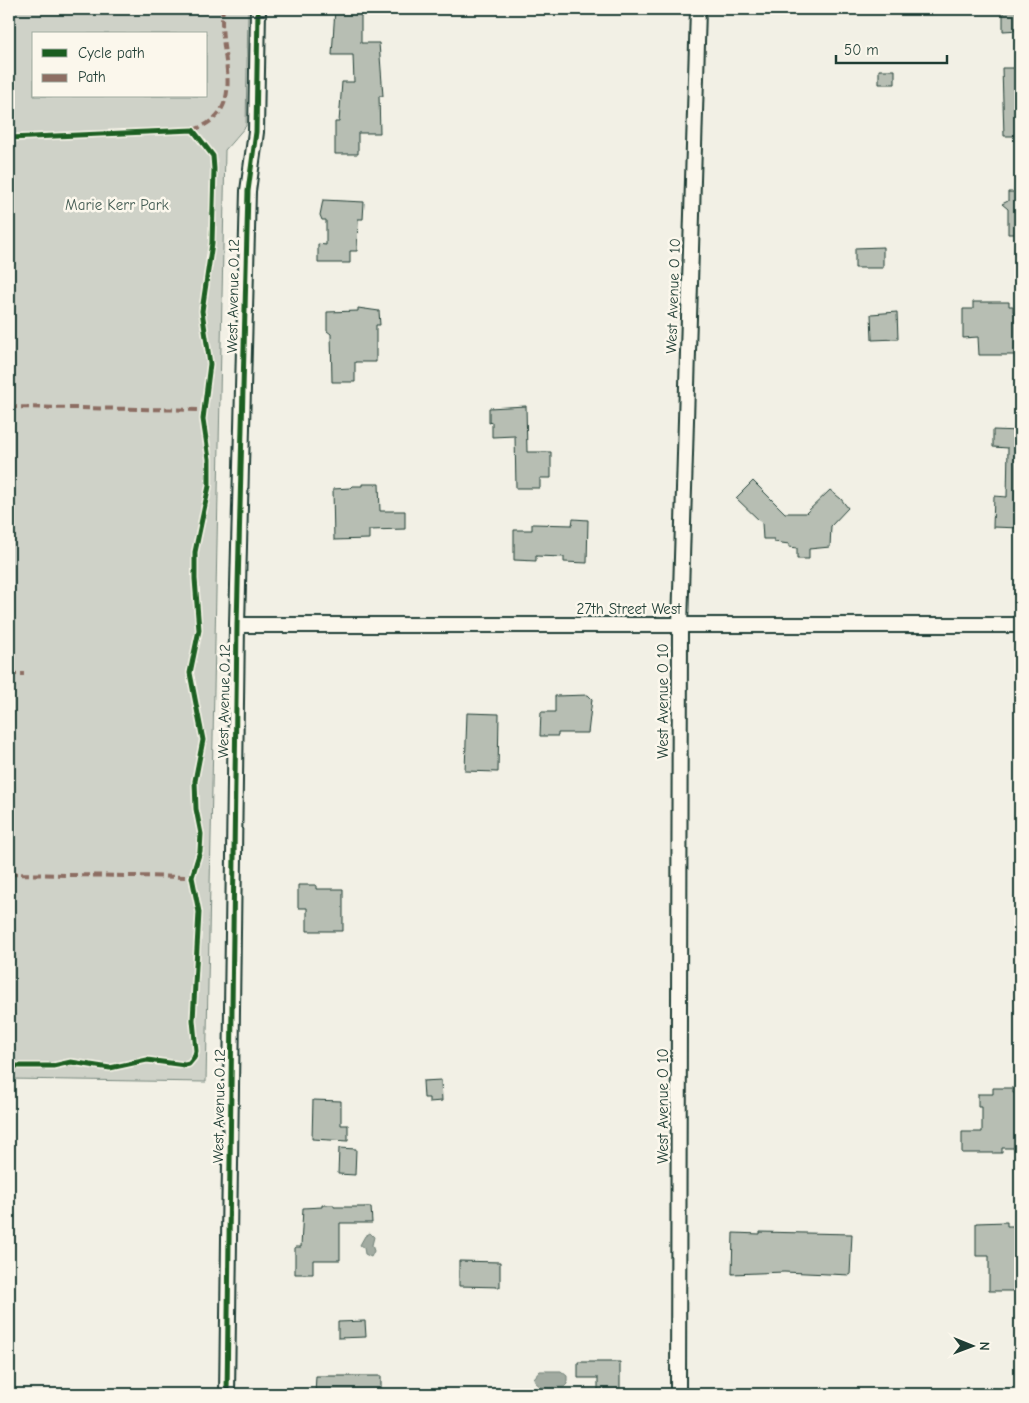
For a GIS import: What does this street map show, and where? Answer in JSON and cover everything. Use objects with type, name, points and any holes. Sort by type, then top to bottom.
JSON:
[{"type":"street","name":"West Avenue O 12","points":[[227,1394],[238,624],[248,191],[256,132],[258,9]]},
{"type":"street","name":"West Avenue O 10","points":[[678,1394],[680,626],[698,9]]},
{"type":"street","name":"27th Street West","points":[[238,624],[680,626],[1020,624]]},
{"type":"green space","name":"Marie Kerr Park","points":[[9,9],[248,9],[246,126],[225,150],[206,1082],[9,1079]]},
{"type":"shaded area","points":[[370,1233],[374,1237],[372,1245],[374,1251],[371,1257],[365,1254],[364,1248],[360,1245],[365,1236]]},
{"type":"shaded area","points":[[540,1371],[561,1371],[567,1376],[567,1384],[564,1387],[542,1388],[535,1382],[534,1378]]},
{"type":"building","points":[[335,9],[361,9],[361,43],[379,43],[383,96],[379,96],[380,133],[358,133],[358,154],[335,154],[335,122],[339,122],[342,82],[354,82],[353,55],[332,55]]},
{"type":"building","points":[[1003,9],[1020,9],[1020,30],[1003,31]]},
{"type":"building","points":[[1002,68],[1020,68],[1020,136],[1004,136]]},
{"type":"building","points":[[879,70],[895,70],[895,84],[879,84]]},
{"type":"building","points":[[1008,192],[1020,192],[1020,234],[1008,234],[1008,209],[1002,204],[1008,201]]},
{"type":"building","points":[[323,200],[364,202],[363,219],[358,219],[357,251],[350,251],[350,263],[318,263],[318,244],[326,245],[326,220],[322,220],[320,215]]},
{"type":"building","points":[[883,247],[883,268],[855,268],[855,248]]},
{"type":"building","points":[[973,302],[1009,302],[1009,306],[1013,306],[1013,312],[1020,314],[1020,355],[979,355],[978,337],[963,338],[963,309],[973,309]]},
{"type":"building","points":[[358,308],[379,311],[380,325],[376,325],[376,362],[355,362],[355,382],[332,382],[331,334],[327,331],[327,312],[358,311]]},
{"type":"building","points":[[897,312],[898,339],[872,340],[871,314]]},
{"type":"building","points":[[526,406],[527,452],[551,452],[551,478],[540,478],[540,488],[516,488],[515,436],[492,437],[492,422],[489,423],[489,408]]},
{"type":"building","points":[[993,430],[1020,431],[1020,528],[993,527],[994,496],[1007,497],[1008,448],[993,447]]},
{"type":"building","points":[[753,481],[785,513],[806,513],[830,490],[841,499],[848,508],[831,526],[830,547],[809,549],[809,559],[797,559],[797,548],[789,547],[789,544],[774,542],[774,539],[763,539],[762,523],[736,498]]},
{"type":"building","points":[[362,484],[379,484],[380,511],[405,511],[405,529],[369,530],[369,539],[334,540],[333,489],[362,486]]},
{"type":"building","points":[[573,519],[588,520],[587,563],[564,562],[564,557],[536,556],[536,561],[514,560],[514,530],[532,530],[532,524],[572,525]]},
{"type":"building","points":[[588,695],[592,699],[588,733],[558,733],[558,736],[540,736],[541,712],[555,712],[555,696]]},
{"type":"building","points":[[467,713],[499,714],[498,772],[465,771]]},
{"type":"building","points":[[298,885],[316,885],[316,889],[343,889],[343,931],[307,931],[307,908],[298,908]]},
{"type":"building","points":[[441,1080],[442,1101],[429,1102],[429,1098],[424,1098],[423,1081]]},
{"type":"building","points":[[993,1088],[1013,1088],[1013,1093],[1020,1093],[1020,1135],[1016,1135],[1016,1148],[1002,1148],[1002,1153],[962,1153],[962,1132],[982,1132],[982,1107],[978,1107],[978,1094],[993,1094]]},
{"type":"building","points":[[313,1100],[341,1101],[341,1125],[348,1125],[348,1141],[312,1139]]},
{"type":"building","points":[[339,1148],[356,1149],[355,1175],[338,1174]]},
{"type":"building","points":[[322,1205],[334,1205],[334,1207],[371,1207],[372,1223],[340,1223],[340,1260],[313,1260],[313,1274],[295,1274],[295,1247],[301,1247],[303,1208],[322,1207]]},
{"type":"building","points":[[1007,1222],[1007,1226],[1020,1226],[1020,1291],[989,1291],[989,1256],[976,1256],[976,1223]]},
{"type":"building","points":[[760,1232],[852,1234],[850,1275],[784,1272],[732,1274],[733,1233],[760,1234]]},
{"type":"building","points":[[459,1261],[500,1262],[500,1287],[459,1286]]},
{"type":"building","points":[[365,1321],[366,1337],[338,1338],[338,1322]]},
{"type":"building","points":[[578,1362],[620,1362],[620,1391],[598,1391],[598,1378],[578,1378]]},
{"type":"building","points":[[316,1376],[381,1376],[381,1394],[315,1394]]},
{"type":"marked path","points":[[193,130],[211,121],[222,109],[227,95],[228,78],[222,26],[223,9]]},
{"type":"marked path","points":[[9,407],[204,410]]},
{"type":"marked path","points":[[9,674],[24,674]]},
{"type":"marked path","points":[[9,874],[192,877]]},
{"type":"cycle path","points":[[227,1394],[237,625],[248,191],[256,132],[258,9]]},
{"type":"cycle path","points":[[9,138],[193,130],[213,156],[214,169],[212,243],[202,311],[210,364],[203,419],[209,459],[209,486],[195,552],[199,630],[190,673],[203,740],[195,781],[196,809],[201,834],[200,851],[192,877],[199,912],[193,1020],[196,1051],[194,1058],[189,1064],[185,1065],[147,1060],[110,1068],[71,1062],[53,1066],[9,1066]]}]
